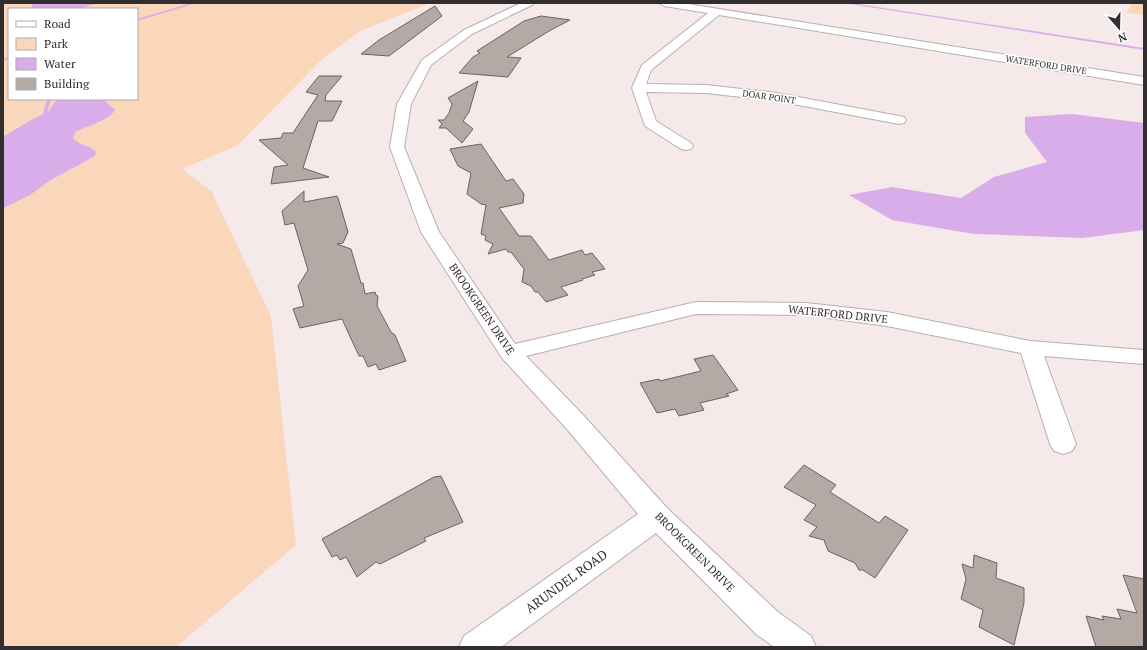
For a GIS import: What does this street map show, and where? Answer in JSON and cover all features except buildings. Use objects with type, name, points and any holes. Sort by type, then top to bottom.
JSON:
[{"type":"street","name":"BROOKGREEN DRIVE","points":[[529,3],[468,32],[426,63],[404,104],[397,147],[430,232],[510,353],[575,422],[658,516],[767,623],[800,647]]},
{"type":"street","name":"WATERFORD DRIVE","points":[[664,3],[1144,81]]},
{"type":"street","points":[[686,146],[650,123],[638,88],[646,68],[716,12]]},
{"type":"street","name":"DOAR POINT","points":[[638,88],[706,89],[777,97],[899,120]]},
{"type":"street","name":"WATERFORD DRIVE","points":[[510,353],[696,308],[806,309],[887,319],[1030,348],[1144,357]]},
{"type":"street","points":[[1030,348],[1063,444]]},
{"type":"street","name":"ARUNDEL ROAD","points":[[475,647],[658,516]]},
{"type":"green space","points":[[3,3],[430,3],[360,31],[323,58],[237,146],[182,169],[213,192],[214,197],[271,316],[296,545],[176,647],[3,647]]},
{"type":"green space","points":[[1133,3],[1144,3],[1144,15],[1126,13]]},
{"type":"water","points":[[36,3],[97,3],[82,8],[32,8],[31,5]]},
{"type":"water","points":[[56,100],[106,100],[115,110],[103,120],[75,132],[73,138],[78,143],[94,150],[96,152],[95,156],[49,181],[30,195],[3,208],[3,137],[31,120],[48,112]]},
{"type":"water","points":[[1072,114],[1144,123],[1144,230],[1083,238],[974,234],[892,220],[849,195],[892,187],[961,198],[994,177],[1047,162],[1025,133],[1025,117]]},
{"type":"waterway","points":[[138,20],[195,3]]},
{"type":"waterway","points":[[845,3],[1144,49]]},
{"type":"waterway","points":[[3,60],[8,58]]},
{"type":"waterway","points":[[43,121],[49,100]]}]
